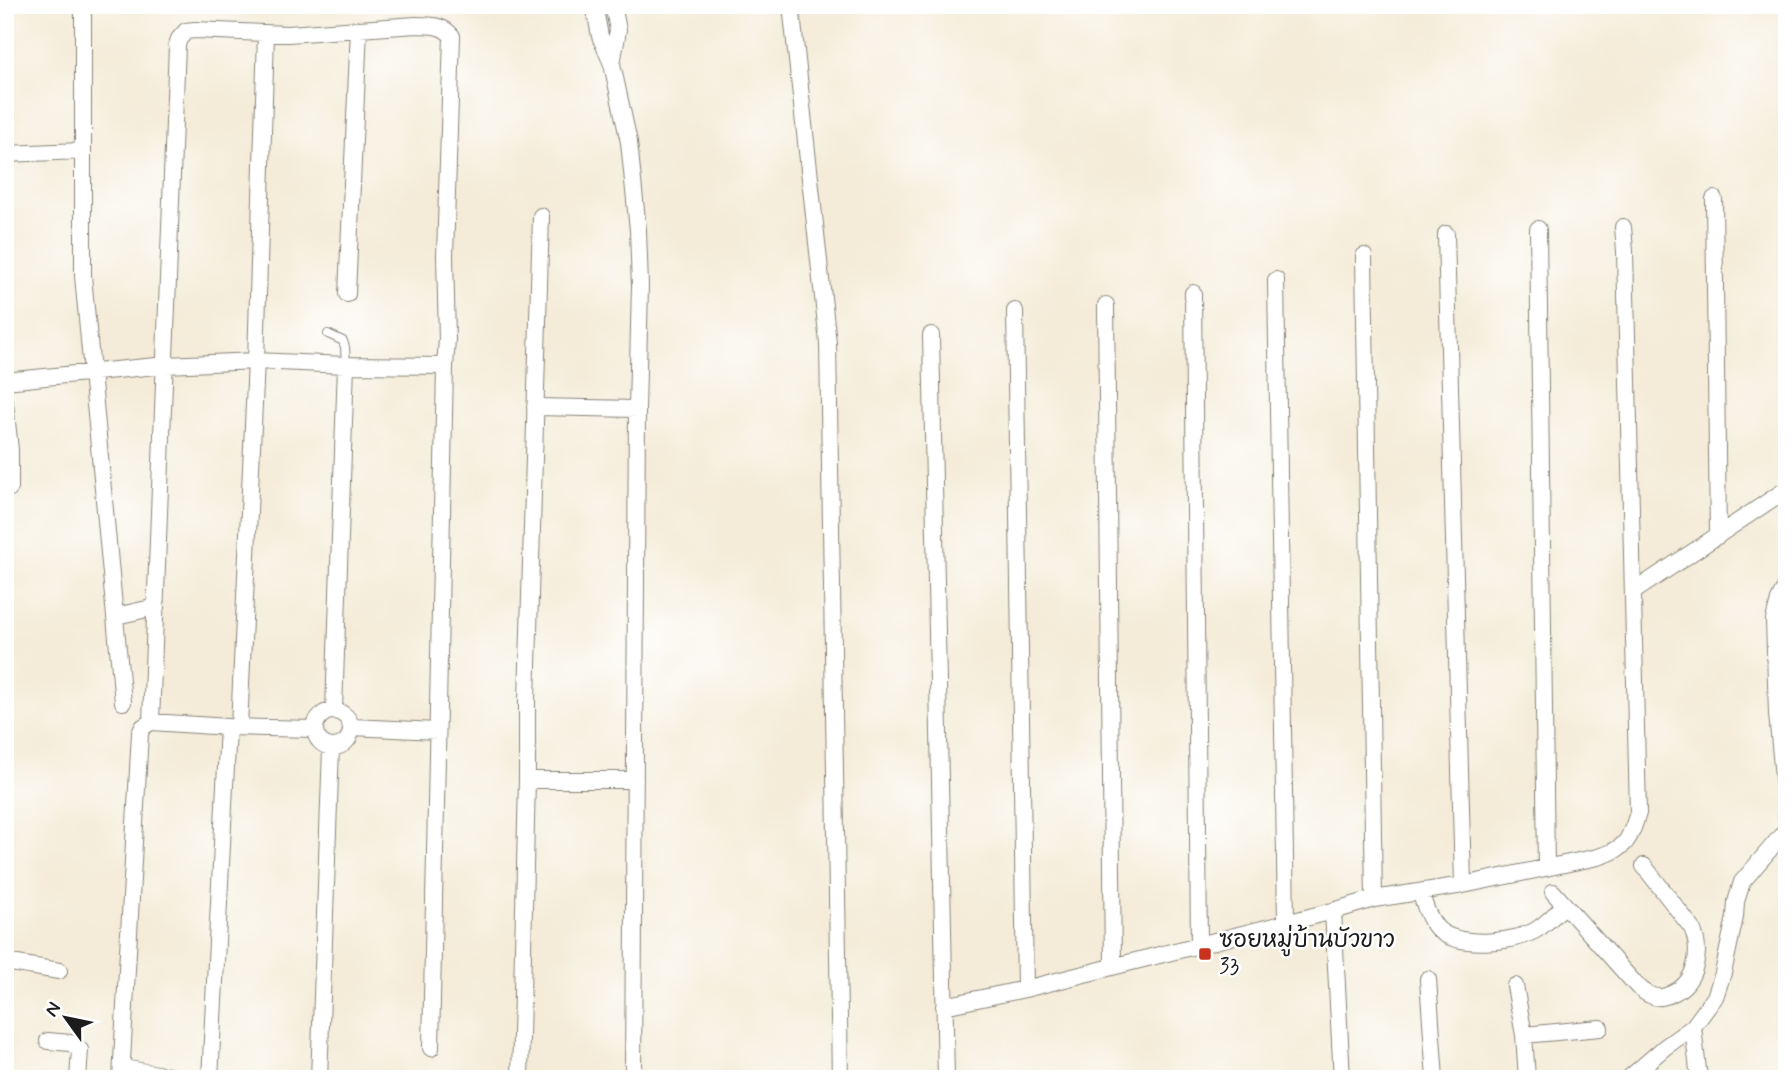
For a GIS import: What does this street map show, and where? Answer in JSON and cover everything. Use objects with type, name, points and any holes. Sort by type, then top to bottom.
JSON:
[{"type":"street","points":[[594,5],[600,36],[612,64],[629,142],[638,230],[640,286],[633,1079]]},
{"type":"street","points":[[612,64],[618,30],[614,5]]},
{"type":"street","points":[[791,5],[828,343],[840,1079]]},
{"type":"street","points":[[83,13],[83,276],[123,702]]},
{"type":"street","points":[[151,722],[179,38],[186,31],[195,30],[266,34],[436,26],[443,28],[452,36],[444,256],[447,339],[431,1048]]},
{"type":"street","points":[[347,294],[359,29]]},
{"type":"street","points":[[211,1079],[256,361],[266,34]]},
{"type":"street","points":[[5,154],[82,151]]},
{"type":"street","points":[[1714,199],[1718,536]]},
{"type":"street","points":[[520,1079],[527,700],[541,216]]},
{"type":"street","points":[[944,1006],[1025,989],[1374,899],[1463,886],[1617,851],[1630,836],[1638,813],[1623,227]]},
{"type":"street","points":[[1538,229],[1546,868]]},
{"type":"street","points":[[1446,234],[1463,886]]},
{"type":"street","points":[[1364,256],[1374,899]]},
{"type":"street","points":[[1276,280],[1286,922]]},
{"type":"street","points":[[1193,293],[1199,945]]},
{"type":"street","points":[[1106,305],[1113,966]]},
{"type":"street","points":[[1015,312],[1025,989]]},
{"type":"street","points":[[931,335],[946,1079]]},
{"type":"street","points":[[5,382],[166,365],[256,361],[445,366]]},
{"type":"street","points":[[334,710],[346,365]]},
{"type":"street","points":[[5,403],[10,450],[10,488]]},
{"type":"street","points":[[535,407],[637,409]]},
{"type":"street","points":[[1633,592],[1787,489]]},
{"type":"street","points":[[1787,584],[1774,620],[1782,710],[1787,819]]},
{"type":"street","points":[[116,616],[156,607]]},
{"type":"street","points":[[334,710],[346,715],[352,727],[351,735],[339,747],[324,746],[316,736],[316,722],[320,716],[334,710]]},
{"type":"street","points":[[186,1079],[122,1073],[140,733],[143,727],[151,722],[315,729]]},
{"type":"street","points":[[352,727],[437,731]]},
{"type":"street","points":[[319,1079],[331,747]]},
{"type":"street","points":[[527,780],[635,780]]},
{"type":"street","points":[[1629,1079],[1665,1047],[1693,1027],[1715,997],[1723,974],[1742,882],[1787,829]]},
{"type":"street","points":[[1553,892],[1637,986],[1650,995],[1662,998],[1677,992],[1691,976],[1697,954],[1697,939],[1692,928],[1644,866]]},
{"type":"street","points":[[1420,892],[1433,924],[1441,932],[1459,939],[1485,943],[1526,936],[1540,928],[1564,906]]},
{"type":"street","points":[[1333,911],[1342,1079]]},
{"type":"street","points":[[5,962],[59,971]]},
{"type":"street","points":[[1428,979],[1435,1079]]},
{"type":"street","points":[[1515,986],[1524,1035],[1527,1079]]},
{"type":"street","points":[[1693,1027],[1699,1079]]},
{"type":"street","points":[[1524,1035],[1600,1028]]},
{"type":"street","points":[[48,1041],[71,1043],[80,1050],[78,1079]]},
{"type":"lane","points":[[328,334],[343,341],[346,365]]},
{"type":"place","name":"ซอยหมู่บ้านบัวขาว 33","points":[[1205,954]]}]
